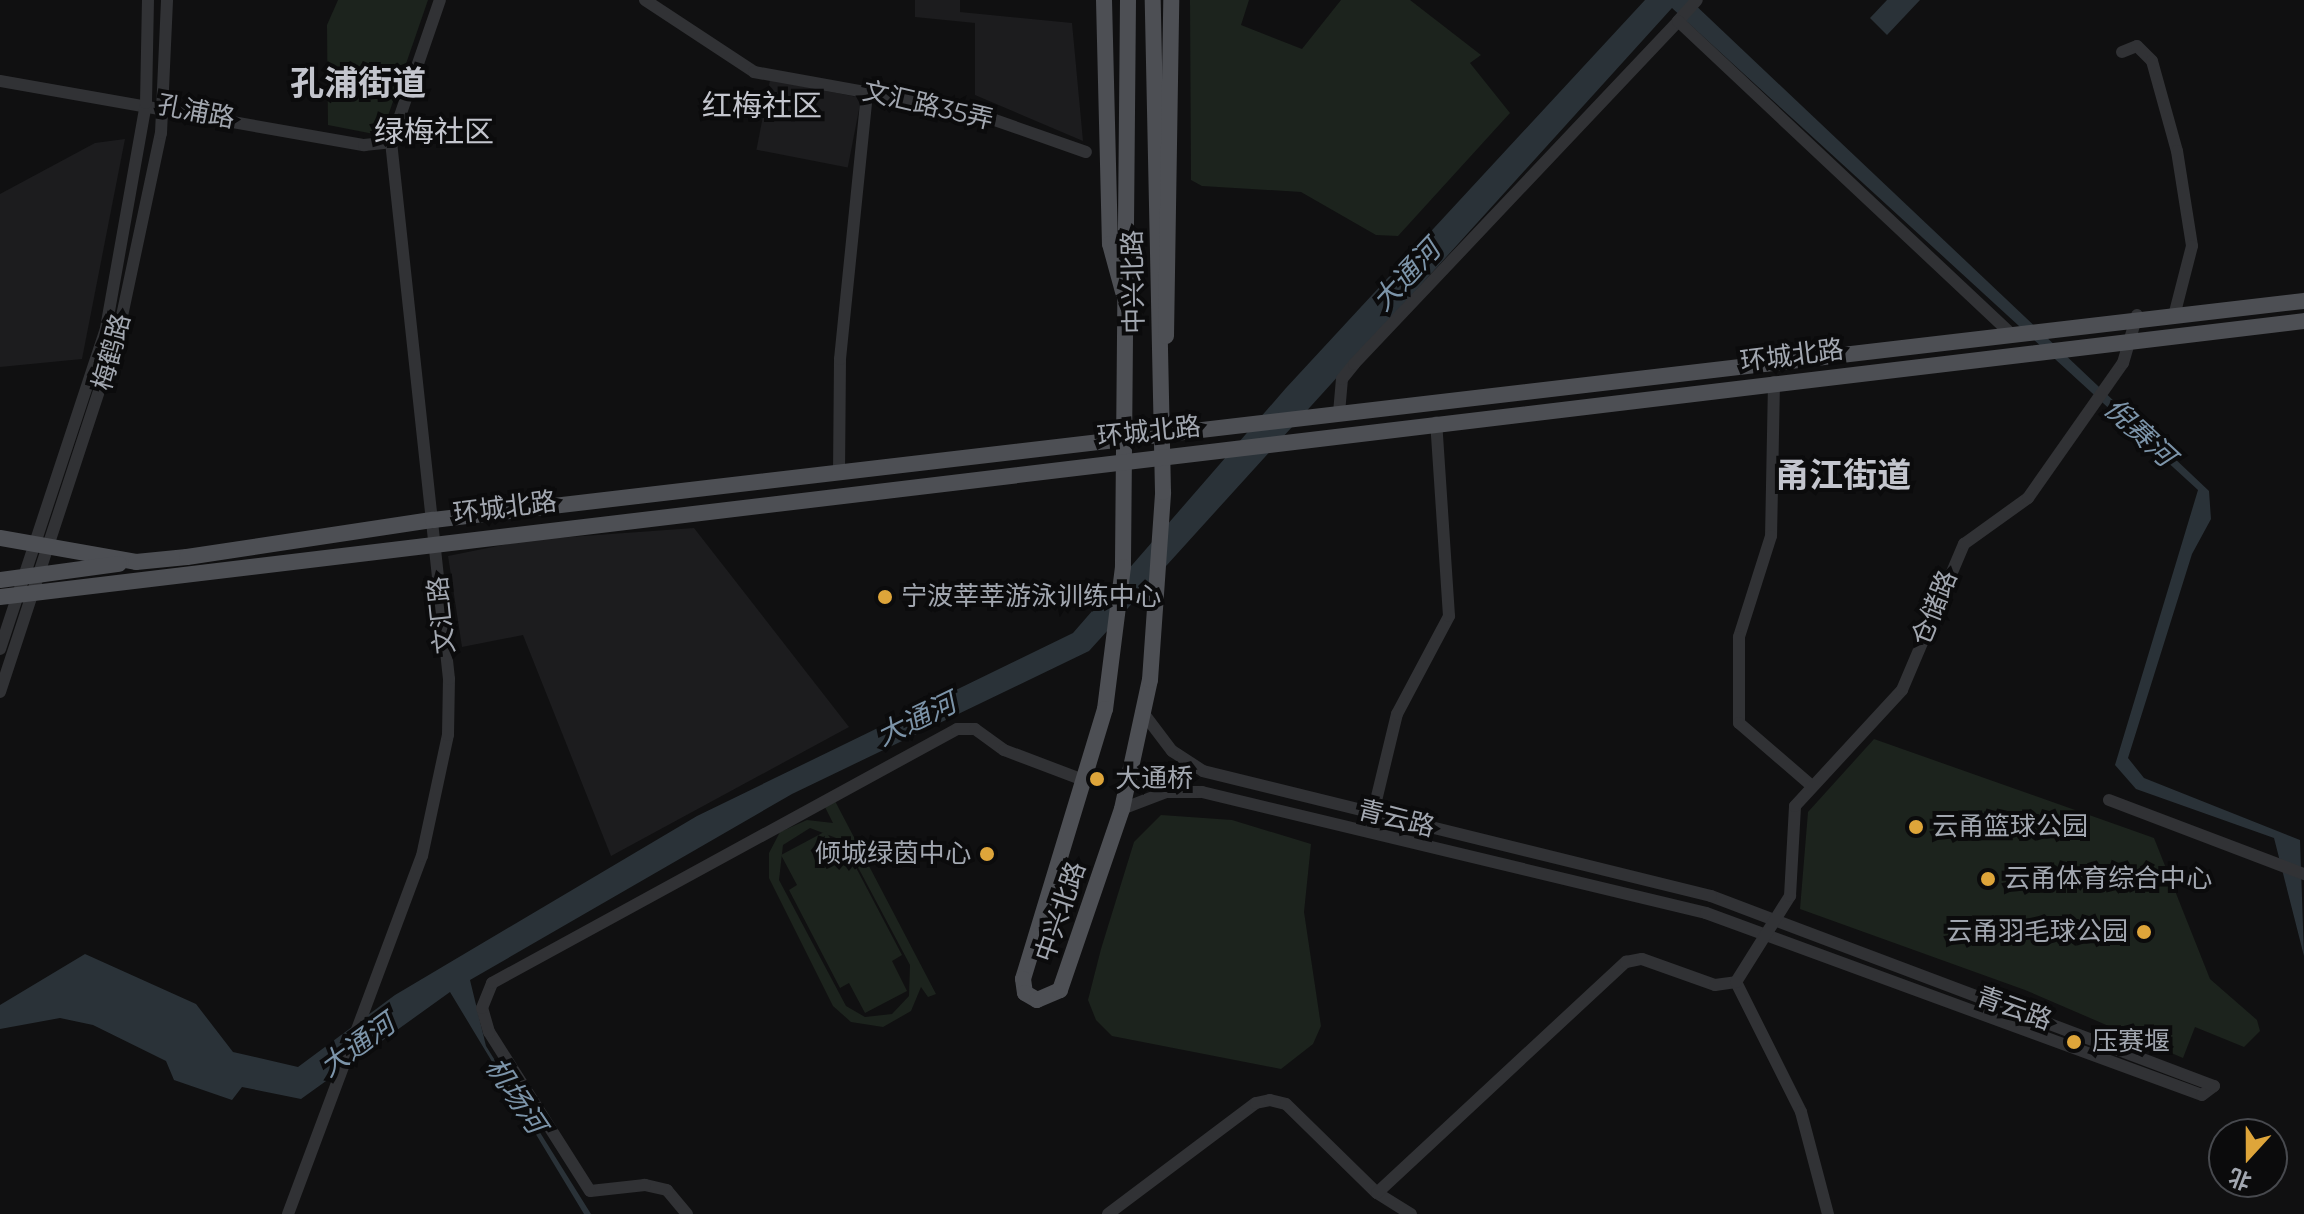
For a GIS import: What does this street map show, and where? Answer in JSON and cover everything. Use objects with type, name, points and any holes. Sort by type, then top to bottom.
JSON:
[{"type":"main road","points":[[1104,0],[1110,244],[1128,311]]},
{"type":"main road","name":"中兴北路","points":[[1128,0],[1129,457],[1123,567],[1115,646],[1086,781],[1024,973],[1025,993],[1037,1000],[1059,992],[1122,809],[1144,714],[1161,544],[1153,0]]},
{"type":"main road","points":[[1160,373],[1171,311],[1171,0]]},
{"type":"main road","name":"环城北路","points":[[0,580],[433,520],[839,474],[2137,315],[2304,301]]},
{"type":"main road","name":"环城北路","points":[[0,597],[1129,457],[2304,321]]},
{"type":"main road","name":"环城北路","points":[[0,538],[136,562]]},
{"type":"street","name":"梅鹤路","points":[[0,692],[106,328],[146,103],[148,0]]},
{"type":"street","name":"梅鹤路","points":[[44,547],[119,330],[165,105],[167,0]]},
{"type":"street","name":"文汇路","points":[[288,1214],[365,1012],[441,787],[449,679],[391,142],[440,0]]},
{"type":"street","name":"文汇路35弄","points":[[645,0],[754,72],[966,110],[1086,152]]},
{"type":"street","points":[[1339,413],[1342,379],[1354,364],[1697,0]]},
{"type":"street","points":[[1679,20],[2008,331]]},
{"type":"street","points":[[2122,52],[2137,46],[2152,61],[2177,151],[2192,246],[2175,312]]},
{"type":"street","name":"孔浦路","points":[[0,81],[165,105],[364,145],[391,142]]},
{"type":"street","points":[[839,474],[840,359],[867,92]]},
{"type":"street","name":"仓储路","points":[[1736,982],[1780,922],[1795,873],[1793,813],[1812,786],[1902,690],[1964,544],[2028,498],[2123,363],[2137,315]]},
{"type":"street","points":[[1774,382],[1771,536],[1739,637],[1739,723],[1812,786]]},
{"type":"street","points":[[1373,813],[1397,714],[1449,616],[1436,422]]},
{"type":"street","name":"梅鹤路","points":[[0,649],[30,593]]},
{"type":"street","name":"青云路","points":[[1122,809],[1166,792],[1202,792],[1706,913],[2211,1094],[2209,1081],[1711,896],[1192,767],[1144,714]]},
{"type":"street","points":[[687,1214],[667,1190],[645,1185],[590,1191],[489,1032],[482,1008],[492,983],[957,729],[975,729],[1004,750],[1086,781]]},
{"type":"street","points":[[2109,800],[2304,874]]},
{"type":"street","points":[[1377,1193],[1626,962],[1642,959],[1705,983],[1736,982],[1801,1112],[1828,1214]]},
{"type":"street","points":[[1108,1214],[1270,1100],[1286,1104],[1377,1193],[1411,1214]]},
{"type":"shaded area","points":[[338,0],[428,0],[389,113],[374,134],[328,125],[327,25]]},
{"type":"shaded area","points":[[915,0],[960,0],[960,12],[1072,23],[1083,141],[975,95],[975,23],[915,17]]},
{"type":"shaded area","points":[[1190,0],[1249,0],[1241,25],[1302,49],[1341,0],[1410,0],[1481,55],[1470,63],[1510,113],[1398,236],[1376,235],[1301,192],[1202,186],[1191,180]]},
{"type":"shaded area","points":[[770,80],[861,98],[848,167],[756,150]]},
{"type":"shaded area","points":[[125,139],[82,359],[0,367],[0,194],[95,143]]},
{"type":"shaded area","points":[[694,528],[849,727],[611,856],[523,635],[462,647],[448,556],[528,540]]},
{"type":"shaded area","name":"云甬体育综合中心","points":[[1874,739],[2154,838],[2210,979],[2257,1020],[2260,1031],[2244,1047],[2195,1027],[2183,1058],[2025,990],[1800,909],[1808,812]]},
{"type":"shaded area","points":[[835,801],[936,994],[928,997],[921,987],[911,1011],[883,1027],[851,1022],[833,1006],[769,878],[769,853],[780,832],[807,820],[833,823],[825,807]],"holes":[[[810,828],[844,841],[910,965],[909,996],[892,1014],[865,1017],[846,1006],[779,880],[783,845]]]},
{"type":"shaded area","points":[[1161,815],[1232,820],[1311,844],[1304,912],[1321,1026],[1313,1044],[1281,1069],[1112,1036],[1096,1020],[1088,1000],[1134,842]]},
{"type":"shaded area","points":[[826,831],[843,861],[851,858],[902,955],[892,961],[907,991],[865,1013],[849,983],[840,988],[789,890],[797,885],[781,855]]},
{"type":"water","points":[[1645,0],[1690,0],[2209,491],[2211,519],[2192,554],[2128,758],[2144,778],[2300,840],[2304,956],[2274,838],[2136,789],[2115,765],[2198,490],[1672,8],[1089,651],[792,794],[470,980],[486,1046],[591,1214],[584,1214],[450,992],[301,1099],[242,1087],[232,1100],[174,1080],[166,1061],[93,1025],[60,1018],[0,1029],[0,1005],[85,954],[196,1004],[233,1052],[298,1067],[395,995],[697,816],[1073,633],[1286,388]]},
{"type":"water","points":[[1887,0],[1920,0],[1887,35],[1870,18]]},
{"type":"place","name":"宁波莘莘游泳训练中心","points":[[885,597]]},
{"type":"place","name":"大通桥","points":[[1097,779]]},
{"type":"place","name":"云甬篮球公园","points":[[1916,827]]},
{"type":"place","name":"倾城绿茵中心","points":[[987,854]]},
{"type":"place","name":"云甬体育综合中心","points":[[1988,879]]},
{"type":"place","name":"云甬羽毛球公园","points":[[2144,932]]},
{"type":"place","name":"压赛堰","points":[[2074,1042]]},
{"type":"district","name":"孔浦街道","points":[[358,84]]},
{"type":"district","name":"红梅社区","points":[[762,106]]},
{"type":"district","name":"绿梅社区","points":[[434,132]]},
{"type":"district","name":"甬江街道","points":[[1843,476]]},
{"type":"water label","name":"大通河","points":[[1406,275]]},
{"type":"water label","name":"倪赛河","points":[[2140,432]]},
{"type":"water label","name":"大通河","points":[[916,719]]},
{"type":"water label","name":"大通河","points":[[357,1045]]},
{"type":"water label","name":"机场河","points":[[516,1095]]}]
